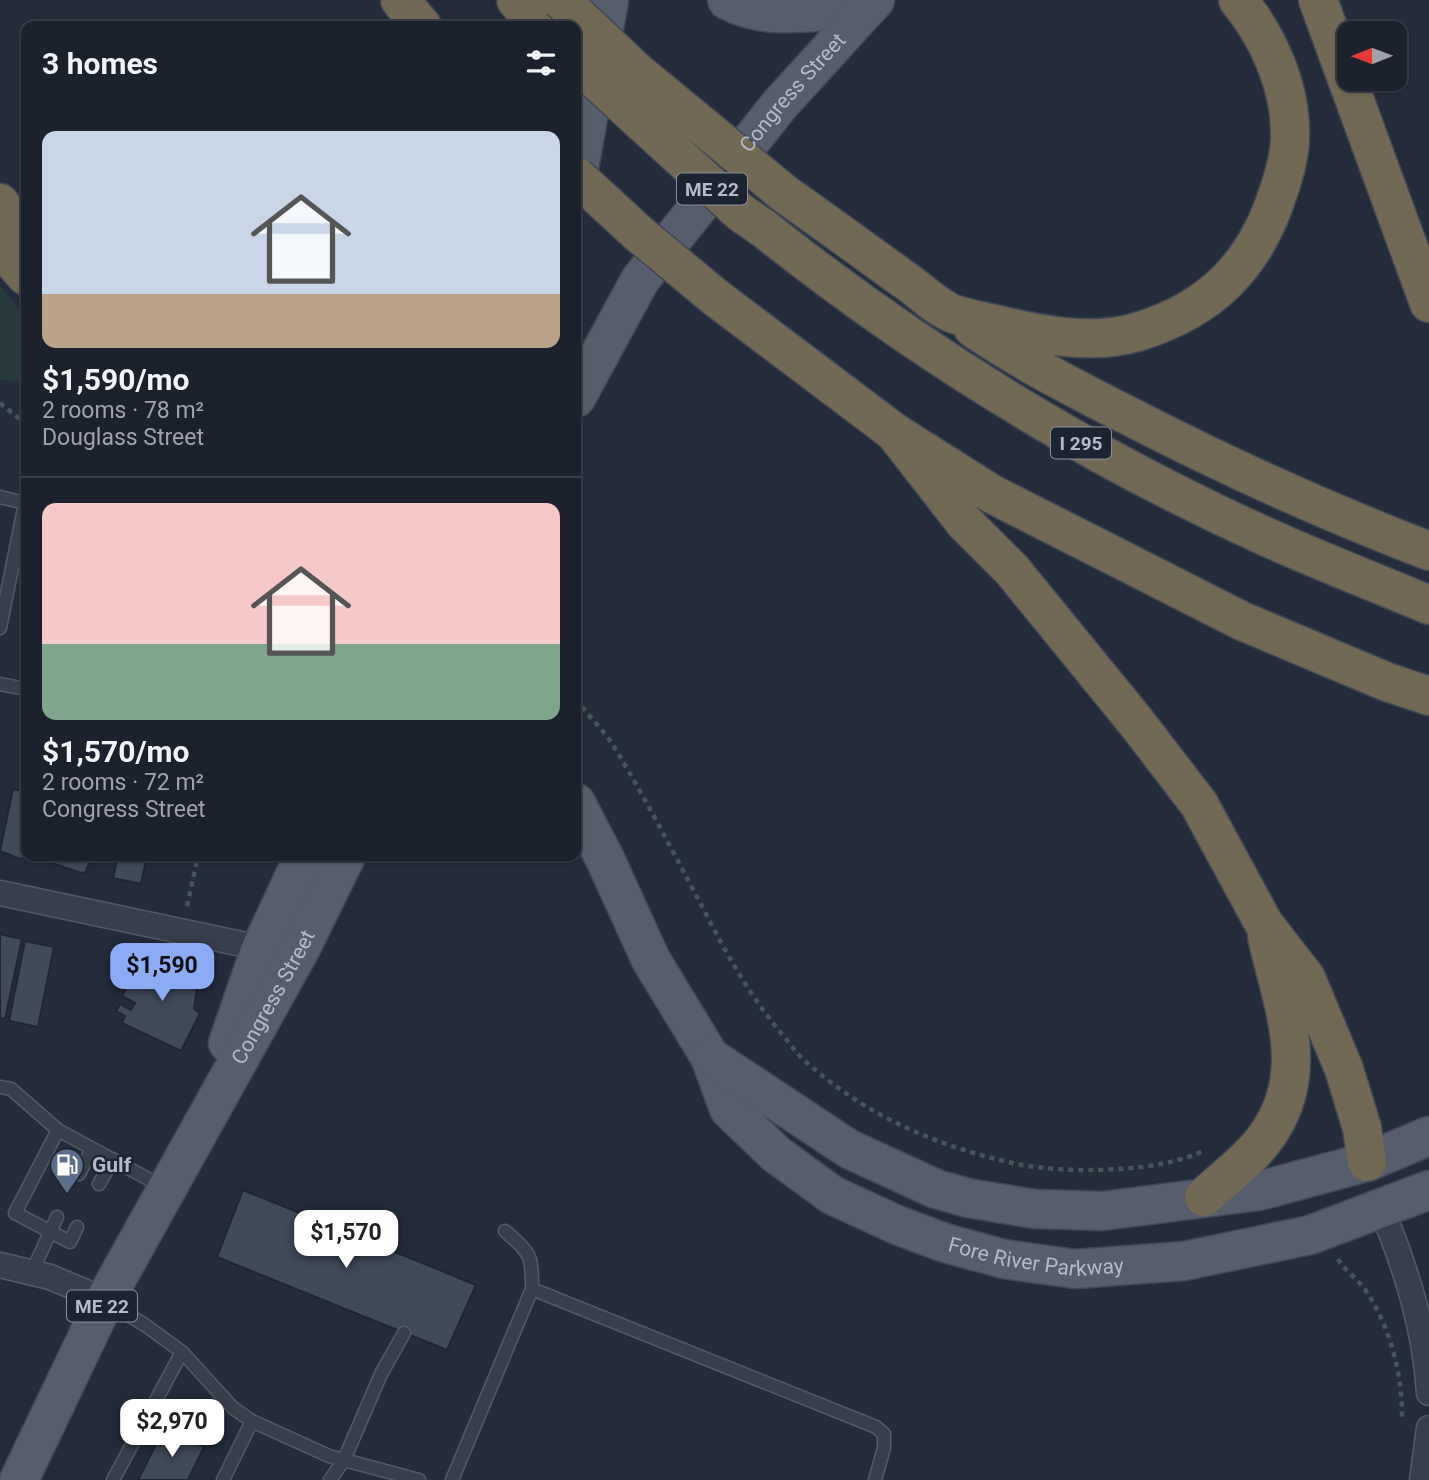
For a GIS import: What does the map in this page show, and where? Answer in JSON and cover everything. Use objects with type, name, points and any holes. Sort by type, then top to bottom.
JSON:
[{"type":"highway","points":[[400,0],[418,21]]},
{"type":"highway","points":[[516,0],[535,21]]},
{"type":"highway","points":[[561,0],[637,72],[785,194],[1003,348],[1158,431],[1277,489],[1429,551]]},
{"type":"highway","points":[[952,314],[1060,336],[1099,338],[1135,333],[1169,321],[1216,292],[1249,258],[1270,217],[1286,170],[1290,130],[1285,91],[1268,45],[1238,0]]},
{"type":"highway","points":[[1318,0],[1429,303]]},
{"type":"highway","name":"I 295","points":[[581,67],[741,212],[835,285],[934,353],[1037,418],[1106,457],[1258,533],[1429,604]]},
{"type":"highway","points":[[581,181],[638,233],[715,297],[894,432],[992,494],[1242,621],[1387,682],[1429,696]]},
{"type":"highway","points":[[0,203],[21,234]]},
{"type":"highway","points":[[0,247],[21,270]]},
{"type":"highway","points":[[894,432],[965,523],[1012,570],[1199,804],[1264,924],[1306,978],[1344,1069],[1362,1128],[1367,1162]]},
{"type":"highway","points":[[1204,1197],[1261,1143],[1278,1120],[1291,1078],[1292,1044],[1264,924]]},
{"type":"main road","points":[[727,0],[743,9],[779,14],[871,4]]},
{"type":"main road","points":[[581,158],[609,4]]},
{"type":"main road","name":"Congress Street","points":[[581,389],[640,280],[780,103],[871,4]]},
{"type":"main road","name":"Fore River Parkway","points":[[581,818],[651,960],[710,1057],[729,1109],[776,1154],[832,1195],[909,1230],[1004,1259],[1075,1269],[1184,1261],[1310,1236],[1429,1190]]},
{"type":"main road","name":"Congress Street","points":[[196,1138],[261,947],[302,861]]},
{"type":"main road","name":"Congress Street","points":[[19,1480],[105,1300],[302,946],[344,861]]},
{"type":"main road","name":"Fore River Parkway","points":[[710,1057],[849,1149],[936,1189],[968,1198],[1034,1209],[1103,1211],[1259,1191],[1367,1162],[1429,1136]]},
{"type":"main road","points":[[1367,1162],[1381,1208]]},
{"type":"street","points":[[0,893],[261,947]]},
{"type":"street","points":[[1381,1208],[1399,1251],[1418,1315],[1429,1393]]},
{"type":"street","points":[[0,1265],[62,1282],[105,1300]]},
{"type":"street","points":[[1422,1480],[1429,1428]]},
{"type":"lane","points":[[0,497],[21,503]]},
{"type":"lane","points":[[0,628],[21,528]]},
{"type":"lane","points":[[0,684],[21,688]]},
{"type":"lane","points":[[0,1087],[11,1089],[58,1130],[167,1189]]},
{"type":"lane","points":[[58,1130],[15,1213],[70,1242],[77,1227]]},
{"type":"lane","points":[[79,1174],[92,1149]]},
{"type":"lane","points":[[99,1184],[113,1159]]},
{"type":"lane","points":[[32,1272],[57,1217]]},
{"type":"lane","points":[[452,1480],[531,1289],[532,1268],[529,1252],[505,1231]]},
{"type":"lane","points":[[531,1289],[876,1427],[884,1434],[884,1448],[875,1480]]},
{"type":"lane","points":[[105,1300],[182,1352],[233,1408],[252,1420],[329,1456],[419,1480]]},
{"type":"lane","points":[[330,1480],[344,1460],[381,1374],[404,1332]]},
{"type":"lane","points":[[113,1480],[182,1352]]},
{"type":"lane","points":[[223,1480],[252,1420]]},
{"type":"path","points":[[0,403],[21,420]]},
{"type":"path","points":[[581,705],[611,742],[733,965],[760,1008],[803,1060],[856,1103],[904,1129],[947,1146],[1044,1170],[1112,1169],[1160,1163],[1189,1158],[1214,1145]]},
{"type":"path","points":[[182,931],[197,861]]},
{"type":"path","points":[[1339,1262],[1357,1278],[1383,1322],[1398,1374],[1402,1433]]},
{"type":"green space","points":[[0,286],[21,311],[21,383],[0,379]]},
{"type":"building","points":[[13,789],[21,791],[21,858],[0,851]]},
{"type":"building","points":[[56,861],[89,861],[86,872],[81,873],[55,864]]},
{"type":"building","points":[[117,861],[146,861],[141,884],[113,878]]},
{"type":"building","points":[[0,934],[22,939],[5,1019],[0,1018]]},
{"type":"building","points":[[25,941],[54,947],[38,1027],[9,1021]]},
{"type":"building","points":[[150,959],[199,973],[194,1009],[200,1013],[181,1051],[122,1023],[125,1016],[116,1011],[120,1004],[131,1010],[135,1003],[122,996],[135,971],[142,975]]},
{"type":"building","points":[[243,1190],[476,1285],[447,1350],[217,1257]]},
{"type":"building","points":[[164,1429],[204,1447],[188,1480],[138,1480]]},
{"type":"place","name":"Gulf","points":[[67,1195]]}]
